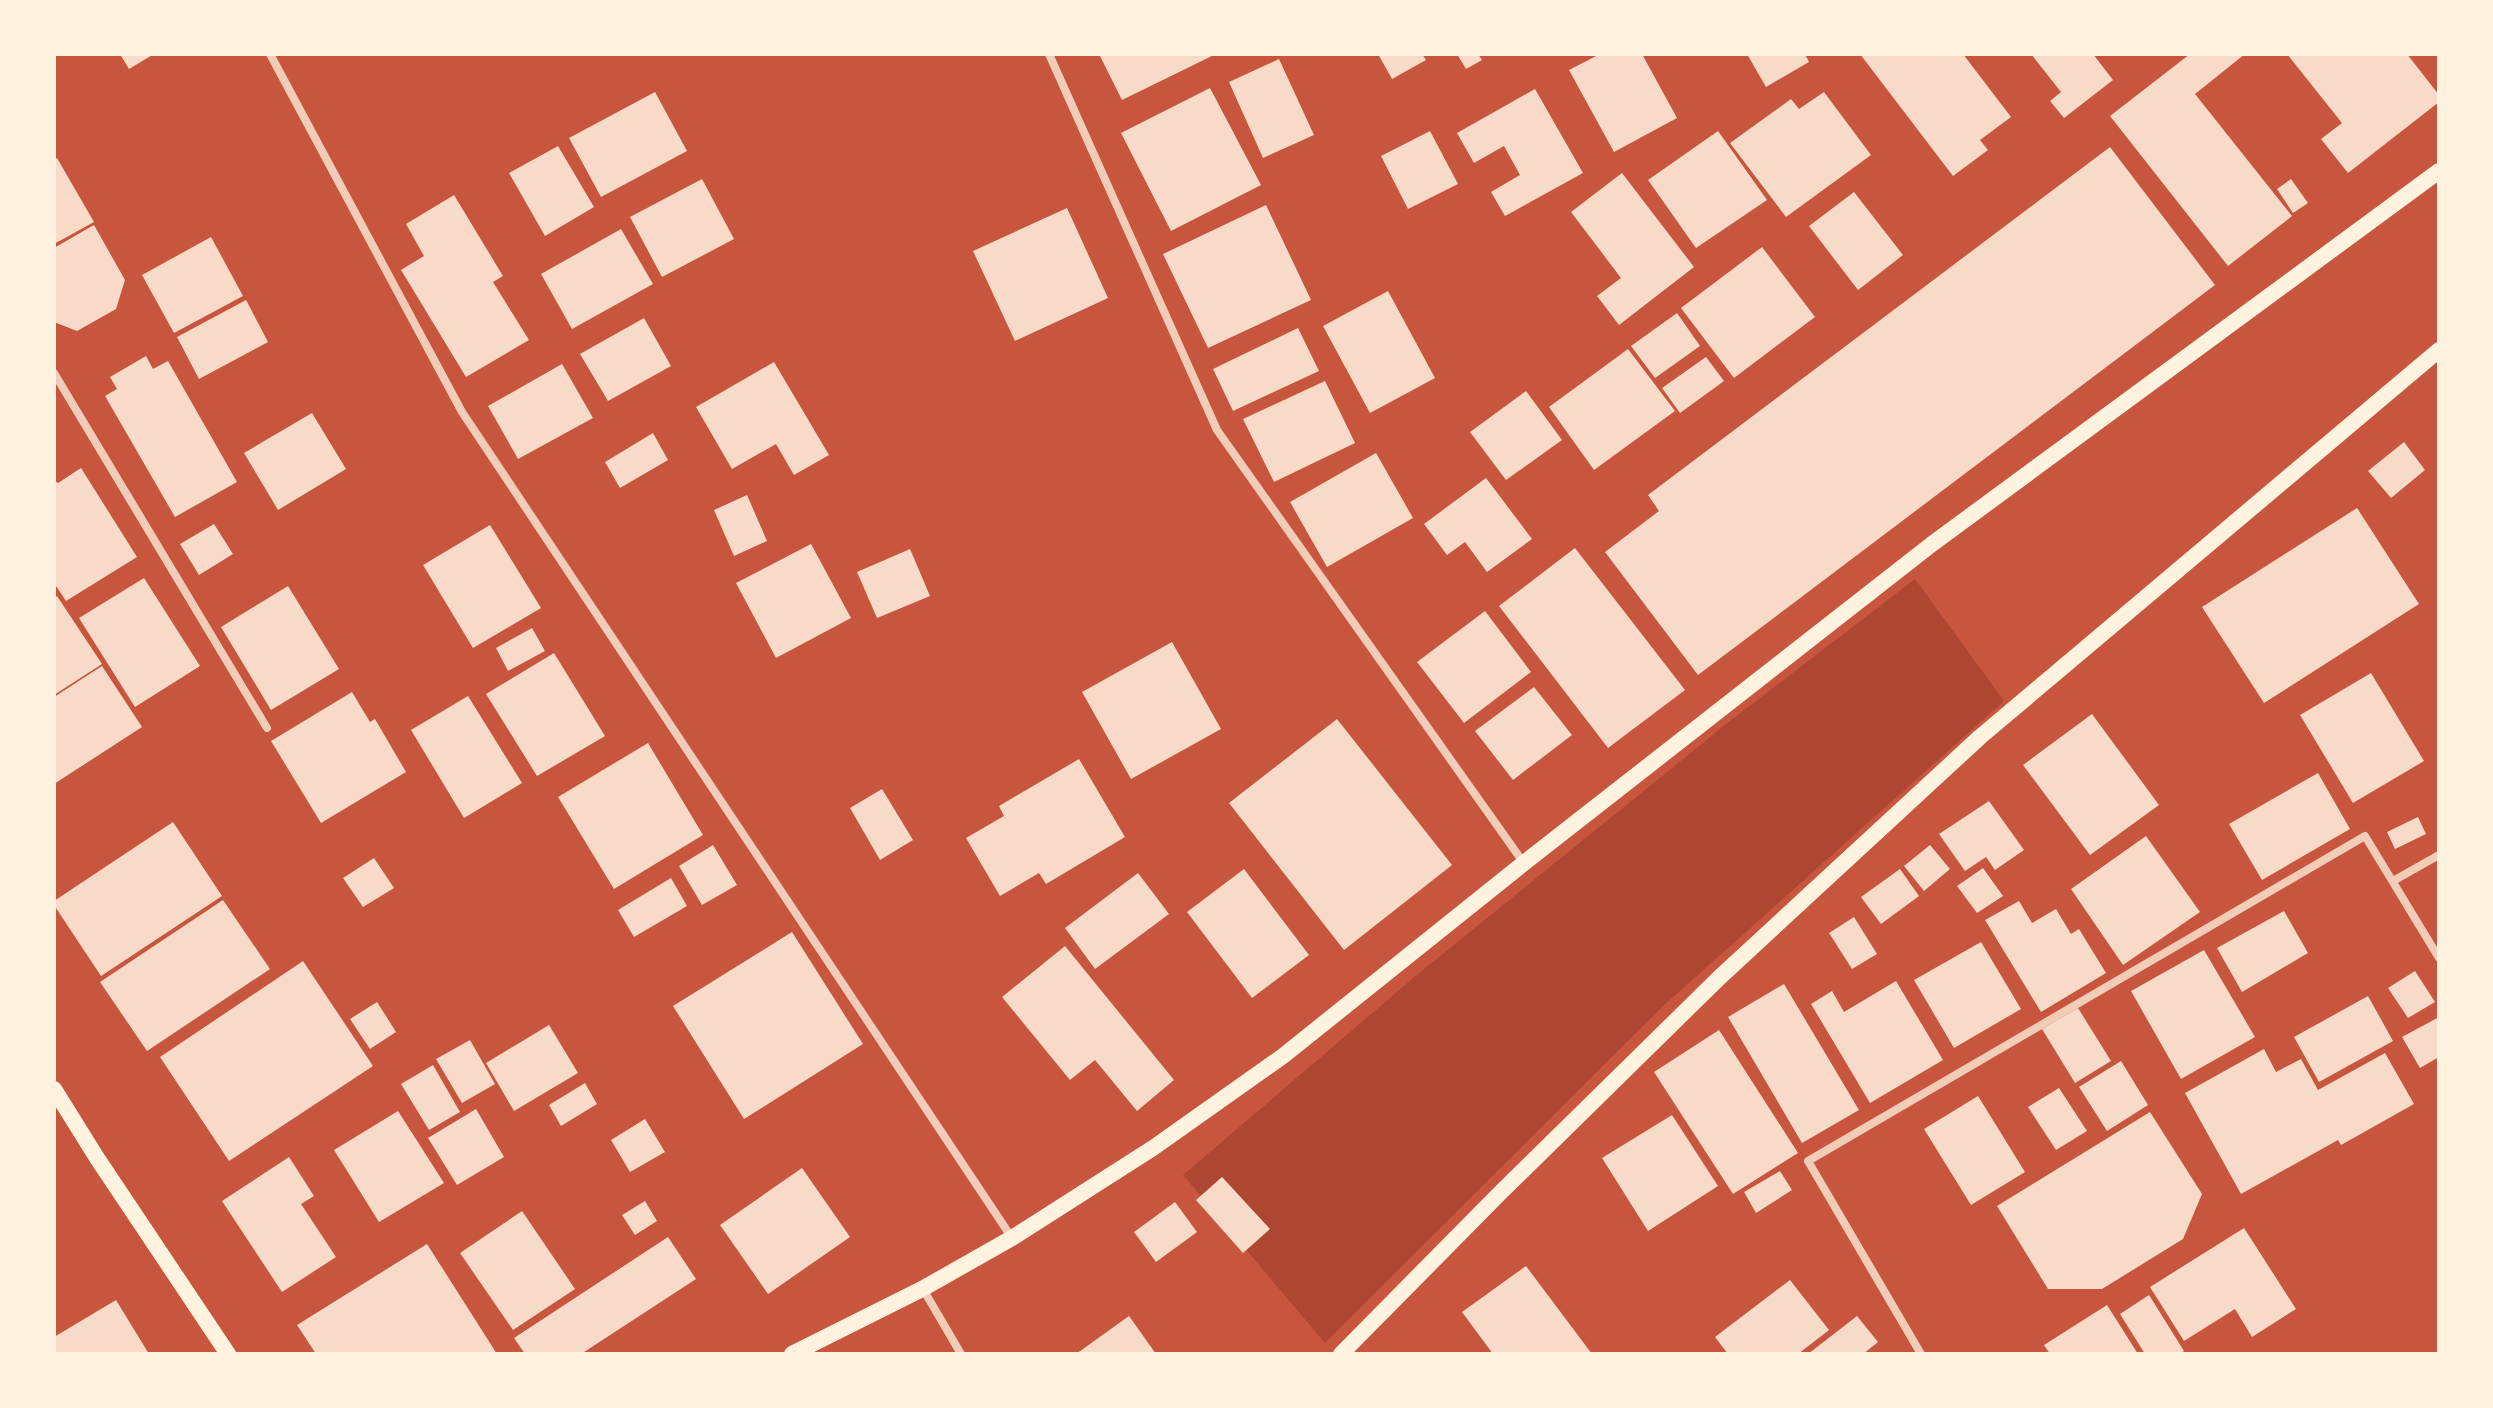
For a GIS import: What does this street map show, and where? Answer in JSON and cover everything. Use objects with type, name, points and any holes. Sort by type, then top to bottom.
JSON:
[{"type":"main road","points":[[792,1354],[922,1289],[1012,1238],[1153,1148],[1283,1056],[1932,544],[2439,171]]},
{"type":"main road","points":[[1341,1354],[1720,977],[1957,758],[2439,350]]},
{"type":"main road","points":[[54,1089],[228,1354]]},
{"type":"street","points":[[270,54],[462,412],[1012,1238]]},
{"type":"street","points":[[1049,54],[1217,430],[1524,863]]},
{"type":"street","points":[[54,373],[267,728]]},
{"type":"street","points":[[1921,1354],[1808,1161],[2365,836],[2439,958]]},
{"type":"street","points":[[2393,881],[2439,855]]},
{"type":"street","points":[[922,1289],[961,1354]]},
{"type":"shaded area","points":[[1915,579],[2004,701],[1662,1007],[1325,1343],[1183,1175],[1418,974],[1730,721]]},
{"type":"building","points":[[120,54],[154,54],[129,69]]},
{"type":"building","points":[[1099,54],[1216,54],[1122,100]]},
{"type":"building","points":[[1378,54],[1422,54],[1426,60],[1392,79]]},
{"type":"building","points":[[1457,54],[1478,54],[1482,60],[1466,69]]},
{"type":"building","points":[[1600,54],[1642,54],[1677,118],[1614,152],[1569,70]]},
{"type":"building","points":[[1747,54],[1805,54],[1809,62],[1766,87]]},
{"type":"building","points":[[1860,54],[1963,54],[2011,117],[1980,140],[1988,150],[1953,176]]},
{"type":"building","points":[[2031,54],[2093,54],[2113,80],[2064,118],[2050,101],[2061,92]]},
{"type":"building","points":[[2190,54],[2245,54],[2195,94],[2292,216],[2228,266],[2110,116]]},
{"type":"building","points":[[2287,54],[2407,54],[2439,95],[2439,102],[2348,173],[2321,139],[2342,123]]},
{"type":"building","points":[[1279,59],[1314,135],[1263,158],[1229,82]]},
{"type":"building","points":[[1210,88],[1261,185],[1171,231],[1121,133]]},
{"type":"building","points":[[1535,89],[1583,173],[1505,216],[1491,192],[1520,175],[1504,146],[1474,163],[1457,133]]},
{"type":"building","points":[[655,92],[687,151],[601,197],[569,138]]},
{"type":"building","points":[[1824,92],[1871,155],[1786,217],[1730,143],[1791,99],[1799,109]]},
{"type":"building","points":[[1430,131],[1458,184],[1408,209],[1381,156]]},
{"type":"building","points":[[1718,131],[1767,200],[1696,248],[1648,180]]},
{"type":"building","points":[[558,146],[594,207],[545,236],[509,173]]},
{"type":"building","points":[[2110,147],[2215,285],[1698,675],[1605,552],[1659,511],[1648,495]]},
{"type":"building","points":[[57,158],[94,222],[54,244],[54,160]]},
{"type":"building","points":[[1622,173],[1694,267],[1619,325],[1597,296],[1621,278],[1571,212]]},
{"type":"building","points":[[702,179],[734,239],[662,277],[630,217]]},
{"type":"building","points":[[2291,179],[2308,203],[2293,213],[2277,189]]},
{"type":"building","points":[[1854,192],[1903,255],[1858,290],[1809,226]]},
{"type":"building","points":[[454,195],[503,276],[493,282],[529,340],[466,377],[401,270],[424,256],[406,224]]},
{"type":"building","points":[[1266,205],[1311,300],[1208,348],[1163,254]]},
{"type":"building","points":[[1067,208],[1108,298],[1015,341],[973,251]]},
{"type":"building","points":[[94,225],[125,280],[116,309],[77,331],[54,322],[54,248]]},
{"type":"building","points":[[621,229],[653,284],[572,329],[541,274]]},
{"type":"building","points":[[211,237],[243,296],[174,333],[142,275]]},
{"type":"building","points":[[1762,247],[1815,317],[1734,378],[1681,308]]},
{"type":"building","points":[[1388,291],[1435,378],[1370,413],[1323,326]]},
{"type":"building","points":[[246,300],[268,342],[199,379],[177,337]]},
{"type":"building","points":[[1677,313],[1700,346],[1655,378],[1631,346]]},
{"type":"building","points":[[644,318],[671,366],[608,401],[580,354]]},
{"type":"building","points":[[1298,328],[1319,371],[1233,411],[1213,369]]},
{"type":"building","points":[[1628,349],[1675,411],[1594,470],[1549,407]]},
{"type":"building","points":[[146,356],[153,369],[168,361],[237,482],[175,517],[105,396],[117,389],[110,377]]},
{"type":"building","points":[[1706,357],[1724,381],[1680,413],[1662,388]]},
{"type":"building","points":[[774,362],[829,455],[794,475],[776,444],[732,469],[696,407]]},
{"type":"building","points":[[562,364],[593,418],[518,459],[488,406]]},
{"type":"building","points":[[1325,381],[1355,443],[1274,482],[1243,419]]},
{"type":"building","points":[[1526,391],[1562,440],[1506,480],[1470,432]]},
{"type":"building","points":[[312,413],[346,469],[278,510],[244,453]]},
{"type":"building","points":[[653,433],[668,460],[620,488],[605,462]]},
{"type":"building","points":[[2404,442],[2425,470],[2391,498],[2368,471]]},
{"type":"building","points":[[1376,453],[1413,518],[1327,567],[1290,502]]},
{"type":"building","points":[[81,468],[137,557],[66,601],[54,583],[54,480],[58,483]]},
{"type":"building","points":[[1486,478],[1532,539],[1487,572],[1465,542],[1447,555],[1424,524]]},
{"type":"building","points":[[747,495],[767,541],[734,556],[714,510]]},
{"type":"building","points":[[2357,508],[2419,604],[2264,703],[2202,607]]},
{"type":"building","points":[[214,524],[233,554],[199,575],[180,544]]},
{"type":"building","points":[[490,525],[541,608],[473,648],[423,565]]},
{"type":"building","points":[[811,544],[851,618],[776,658],[736,583]]},
{"type":"building","points":[[1575,548],[1685,690],[1608,748],[1499,606]]},
{"type":"building","points":[[910,549],[930,596],[877,618],[857,572]]},
{"type":"building","points":[[144,578],[200,666],[135,707],[79,618]]},
{"type":"building","points":[[288,586],[339,669],[271,710],[221,627]]},
{"type":"building","points":[[57,596],[102,664],[54,695],[54,598]]},
{"type":"building","points":[[1485,611],[1531,672],[1464,723],[1417,662]]},
{"type":"building","points":[[532,628],[545,651],[508,671],[496,648]]},
{"type":"building","points":[[1172,642],[1221,729],[1131,779],[1082,692]]},
{"type":"building","points":[[554,653],[605,736],[537,776],[486,694]]},
{"type":"building","points":[[102,666],[142,727],[54,784],[54,697]]},
{"type":"building","points":[[2371,673],[2424,761],[2353,803],[2300,715]]},
{"type":"building","points":[[1534,687],[1572,735],[1513,780],[1475,731]]},
{"type":"building","points":[[352,692],[370,722],[375,719],[406,772],[321,823],[271,741]]},
{"type":"building","points":[[468,696],[522,783],[464,818],[411,730]]},
{"type":"building","points":[[2092,714],[2159,805],[2090,855],[2023,765]]},
{"type":"building","points":[[1337,719],[1452,865],[1344,950],[1229,803]]},
{"type":"building","points":[[648,743],[703,835],[614,889],[558,797]]},
{"type":"building","points":[[1079,759],[1125,837],[1046,884],[1039,873],[1000,896],[966,838],[1004,816],[999,806]]},
{"type":"building","points":[[2318,773],[2350,829],[2262,880],[2229,824]]},
{"type":"building","points":[[882,789],[913,840],[880,860],[850,808]]},
{"type":"building","points":[[1989,801],[2024,850],[1995,870],[1986,857],[1965,871],[1939,834]]},
{"type":"building","points":[[2418,817],[2426,834],[2395,849],[2387,832]]},
{"type":"building","points":[[173,822],[222,896],[101,976],[54,901]]},
{"type":"building","points":[[2146,836],[2200,912],[2123,965],[2071,889]]},
{"type":"building","points":[[713,845],[737,885],[702,905],[679,866]]},
{"type":"building","points":[[1930,845],[1950,869],[1924,891],[1904,866]]},
{"type":"building","points":[[374,858],[394,888],[363,907],[343,878]]},
{"type":"building","points":[[1983,868],[2003,896],[1977,913],[1957,886]]},
{"type":"building","points":[[1244,869],[1309,955],[1252,998],[1187,912]]},
{"type":"building","points":[[1900,869],[1919,896],[1881,924],[1861,897]]},
{"type":"building","points":[[1138,873],[1169,914],[1095,969],[1065,928]]},
{"type":"building","points":[[671,878],[687,906],[634,937],[618,910]]},
{"type":"building","points":[[223,900],[270,969],[147,1051],[100,982]]},
{"type":"building","points":[[2019,901],[2032,923],[2056,909],[2071,934],[2079,929],[2106,973],[2041,1012],[1985,920]]},
{"type":"building","points":[[2284,911],[2308,953],[2242,992],[2217,948]]},
{"type":"building","points":[[1854,917],[1877,954],[1852,969],[1829,933]]},
{"type":"building","points":[[792,932],[863,1044],[744,1119],[673,1006]]},
{"type":"building","points":[[1981,942],[2021,1009],[1954,1048],[1914,980]]},
{"type":"building","points":[[1065,946],[1174,1080],[1137,1111],[1095,1060],[1070,1080],[1002,997]]},
{"type":"building","points":[[2204,950],[2255,1037],[2181,1079],[2131,991]]},
{"type":"building","points":[[303,961],[373,1066],[229,1161],[160,1057]]},
{"type":"building","points":[[2415,971],[2435,1002],[2408,1018],[2388,988]]},
{"type":"building","points":[[1896,981],[1943,1060],[1870,1103],[1811,1004],[1832,991],[1844,1012]]},
{"type":"building","points":[[1784,984],[1859,1110],[1802,1143],[1728,1017]]},
{"type":"building","points":[[2368,996],[2393,1041],[2319,1082],[2294,1037]]},
{"type":"building","points":[[377,1002],[396,1032],[370,1049],[350,1019]]},
{"type":"building","points":[[2078,1008],[2111,1061],[2075,1083],[2042,1029]]},
{"type":"building","points":[[2439,1017],[2439,1057],[2420,1068],[2402,1037]]},
{"type":"building","points":[[549,1025],[578,1073],[514,1111],[486,1063]]},
{"type":"building","points":[[1719,1030],[1798,1153],[1733,1194],[1654,1072]]},
{"type":"building","points":[[470,1040],[495,1084],[462,1103],[436,1059]]},
{"type":"building","points":[[2264,1049],[2276,1072],[2301,1059],[2318,1090],[2385,1053],[2414,1104],[2341,1145],[2338,1140],[2241,1194],[2185,1093]]},
{"type":"building","points":[[2121,1061],[2148,1105],[2107,1131],[2079,1087]]},
{"type":"building","points":[[433,1065],[460,1112],[429,1130],[401,1084]]},
{"type":"building","points":[[585,1083],[597,1104],[561,1126],[549,1105]]},
{"type":"building","points":[[2059,1088],[2087,1131],[2056,1150],[2028,1107]]},
{"type":"building","points":[[1978,1096],[2025,1172],[1971,1205],[1924,1129]]},
{"type":"building","points":[[476,1109],[504,1157],[457,1185],[428,1138]]},
{"type":"building","points":[[398,1111],[444,1183],[379,1222],[334,1150]]},
{"type":"building","points":[[2150,1112],[2202,1194],[2183,1239],[2102,1289],[2048,1289],[1997,1206]]},
{"type":"building","points":[[1672,1115],[1718,1186],[1648,1231],[1602,1158]]},
{"type":"building","points":[[645,1119],[665,1152],[630,1172],[611,1140]]},
{"type":"building","points":[[289,1157],[314,1196],[301,1204],[336,1257],[282,1292],[222,1201]]},
{"type":"building","points":[[802,1168],[850,1237],[768,1294],[720,1225]]},
{"type":"building","points":[[1780,1171],[1792,1190],[1756,1213],[1744,1192]]},
{"type":"building","points":[[1222,1177],[1270,1229],[1243,1253],[1196,1200]]},
{"type":"building","points":[[645,1201],[657,1221],[635,1235],[622,1215]]},
{"type":"building","points":[[1175,1202],[1197,1232],[1156,1262],[1134,1232]]},
{"type":"building","points":[[522,1211],[575,1289],[513,1330],[460,1253]]},
{"type":"building","points":[[2244,1228],[2296,1309],[2252,1337],[2235,1309],[2184,1341],[2150,1287]]},
{"type":"building","points":[[668,1237],[696,1279],[581,1354],[525,1354],[514,1338]]},
{"type":"building","points":[[427,1244],[497,1354],[316,1354],[297,1325]]},
{"type":"building","points":[[1526,1266],[1592,1354],[1493,1354],[1462,1312]]},
{"type":"building","points":[[1790,1280],[1829,1330],[1798,1354],[1728,1354],[1715,1337]]},
{"type":"building","points":[[2149,1295],[2184,1351],[2179,1354],[2145,1354],[2120,1314]]},
{"type":"building","points":[[116,1300],[149,1354],[54,1354],[54,1337]]},
{"type":"building","points":[[2107,1305],[2138,1354],[2050,1354],[2044,1345]]},
{"type":"building","points":[[1129,1316],[1156,1354],[1076,1354]]},
{"type":"building","points":[[1857,1316],[1878,1342],[1863,1354],[1808,1354]]}]
